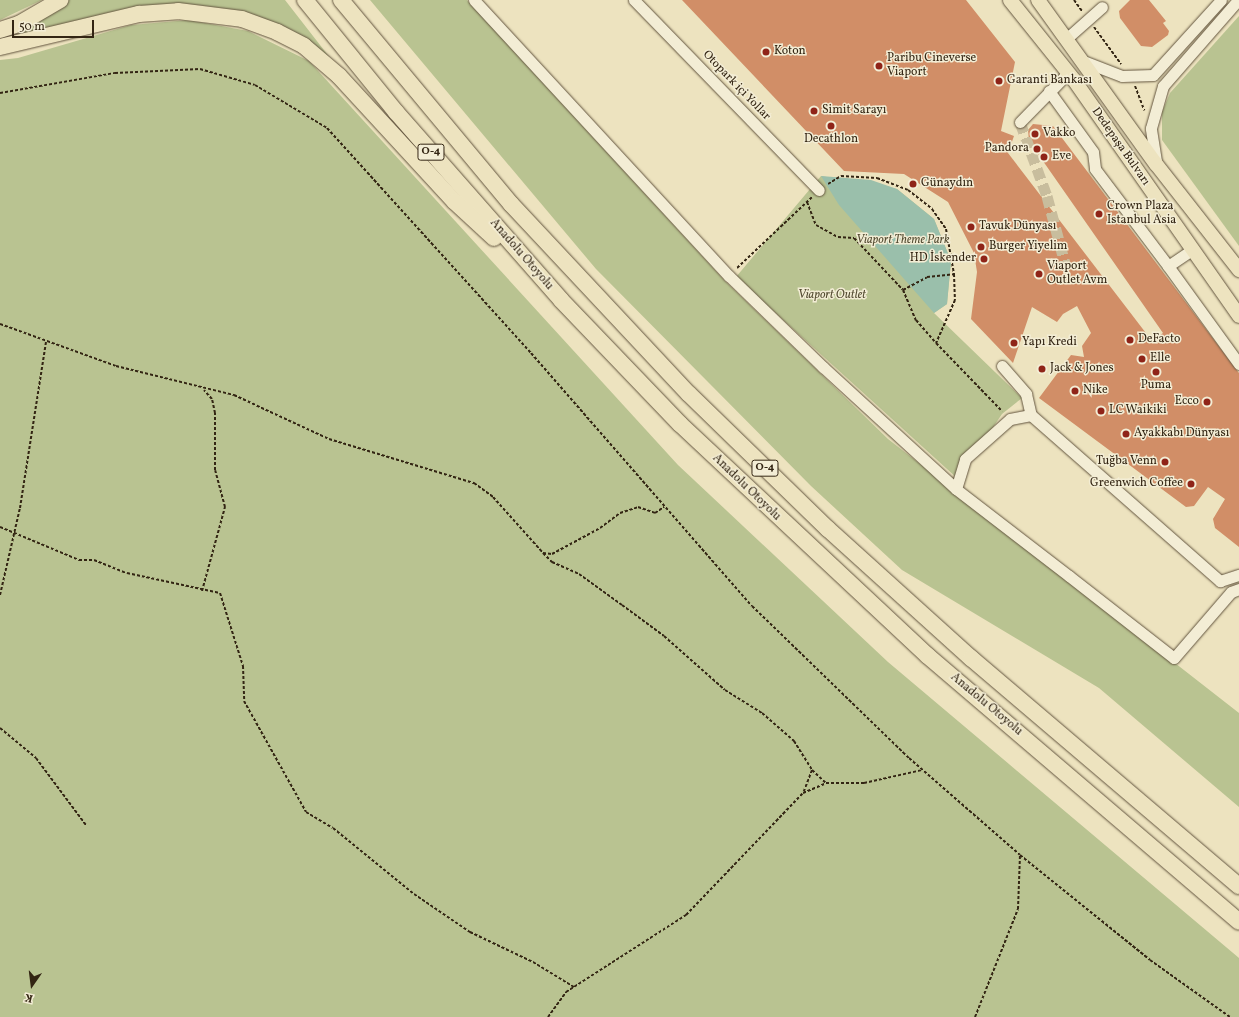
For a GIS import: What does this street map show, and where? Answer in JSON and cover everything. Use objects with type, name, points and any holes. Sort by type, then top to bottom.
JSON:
[{"type":"highway","points":[[0,30],[19,24],[60,0]]},
{"type":"highway","name":"Anadolu Otoyolu","points":[[305,0],[396,112],[561,300],[774,516],[928,656],[1239,922]]},
{"type":"highway","name":"O-4","points":[[341,0],[511,204],[689,394],[828,529],[971,658],[1239,886]]},
{"type":"highway","points":[[0,47],[138,14],[178,11],[242,19],[278,32],[304,46],[339,76],[455,202],[561,300]]},
{"type":"main road","name":"Dedepaşa Bulvarı","points":[[1010,0],[1068,73],[1239,316]]},
{"type":"main road","name":"Dedepaşa Bulvarı","points":[[1038,0],[1156,164],[1239,270]]},
{"type":"street","points":[[474,0],[729,276],[956,489],[1174,658],[1235,590]]},
{"type":"street","name":"Otopark içi Yollar","points":[[634,0],[819,190]]},
{"type":"street","points":[[1079,58],[1112,74],[1131,78],[1153,75],[1221,0]]},
{"type":"street","points":[[1156,164],[1151,128],[1163,86],[1238,0]]},
{"type":"street","points":[[1066,39],[1102,7]]},
{"type":"street","points":[[1020,122],[1068,73]]},
{"type":"street","points":[[1049,91],[1093,152],[1095,169],[1239,364]]},
{"type":"street","points":[[1168,266],[1192,250]]},
{"type":"street","points":[[1002,366],[1026,394],[1031,415],[1220,581],[1239,575]]},
{"type":"street","points":[[956,489],[965,459],[1010,419],[1031,415]]},
{"type":"path","points":[[0,93],[115,73],[200,69],[254,85],[327,128],[752,606],[922,770],[1020,855],[1150,960],[1230,1017]]},
{"type":"path","points":[[729,276],[819,190],[841,176],[876,178],[908,190],[932,209],[946,229],[954,274],[954,300],[936,343]]},
{"type":"path","points":[[806,202],[816,226],[838,237],[854,238],[903,290],[916,320],[936,343],[1010,419]]},
{"type":"path","points":[[903,290],[927,277],[954,274]]},
{"type":"path","points":[[0,324],[46,342],[116,366],[265,407],[329,439],[474,483],[493,498],[552,562],[579,574],[616,600],[664,636],[725,690],[762,713],[794,741],[812,770],[826,783]]},
{"type":"path","points":[[0,595],[14,532],[46,342]]},
{"type":"path","points":[[202,591],[225,507],[216,470],[212,398],[203,389]]},
{"type":"path","points":[[543,553],[552,554],[620,513],[638,507],[654,513],[664,506]]},
{"type":"path","points":[[0,527],[79,560],[94,560],[127,573],[202,591],[220,593],[243,666],[244,701],[306,812],[333,828],[452,920],[574,987]]},
{"type":"path","points":[[0,728],[36,758],[86,825]]},
{"type":"path","points":[[803,793],[812,770]]},
{"type":"path","points":[[548,1017],[574,987],[686,914],[803,793],[826,783],[864,784],[922,770]]},
{"type":"path","points":[[975,1017],[1018,910],[1020,855]]},
{"type":"green space","points":[[0,0],[42,0],[0,20]]},
{"type":"green space","points":[[69,0],[285,0],[341,72],[235,11],[197,5],[161,6],[14,37]]},
{"type":"green space","points":[[370,0],[467,0],[725,281],[888,439],[1239,713],[1239,807],[1099,688],[902,570],[811,486],[596,269]]},
{"type":"green space","points":[[1239,16],[1239,246],[1162,140],[1162,112],[1170,93]]},
{"type":"green space","points":[[189,20],[248,31],[309,61],[678,465],[888,662],[1239,958],[1239,1017],[0,1017],[0,60],[18,58],[131,25]]},
{"type":"green space","name":"Viaport Outlet","points":[[821,176],[897,189],[934,219],[951,261],[947,304],[934,313],[1022,398],[1002,414],[958,479],[736,277]]},
{"type":"shaded area","name":"Viaport Theme Park","points":[[821,176],[871,180],[897,189],[934,219],[951,261],[947,304],[934,313],[839,205]]},
{"type":"building","name":"Viaport Outlet Avm","points":[[682,0],[966,0],[1015,62],[1001,131],[1014,136],[1008,153],[1152,341],[1163,333],[1029,141],[1028,130],[1033,124],[1053,126],[1239,373],[1239,547],[1215,528],[1213,519],[1225,499],[1208,487],[1194,506],[1186,507],[1039,398],[1071,355],[1084,357],[1082,346],[1091,333],[1077,306],[1063,314],[1057,322],[1032,307],[1013,363],[971,319],[977,272],[974,253],[948,202],[904,174],[844,171]]},
{"type":"building","points":[[1130,0],[1149,0],[1166,21],[1163,23],[1169,31],[1168,35],[1152,47],[1141,46],[1120,18],[1119,11]]},
{"type":"tunnel","points":[[1020,122],[1047,196],[1066,267]]},
{"type":"place","name":"Koton","points":[[766,52]]},
{"type":"place","name":"Paribu Cineverse Viaport","points":[[879,66]]},
{"type":"place","name":"Garanti Bankası","points":[[999,81]]},
{"type":"place","name":"Simit Sarayı","points":[[814,111]]},
{"type":"place","name":"Decathlon","points":[[831,126]]},
{"type":"place","name":"Vakko","points":[[1035,134]]},
{"type":"place","name":"Pandora","points":[[1037,149]]},
{"type":"place","name":"Eve","points":[[1044,157]]},
{"type":"place","name":"Günaydın","points":[[913,184]]},
{"type":"place","name":"Crown Plaza Istanbul Asia","points":[[1099,214]]},
{"type":"place","name":"Tavuk Dünyası","points":[[971,227]]},
{"type":"place","name":"Burger Yiyelim","points":[[981,247]]},
{"type":"place","name":"HD İskender","points":[[984,259]]},
{"type":"place","name":"Viaport Outlet Avm","points":[[1039,274]]},
{"type":"place","name":"DeFacto","points":[[1130,340]]},
{"type":"place","name":"Yapı Kredi","points":[[1014,343]]},
{"type":"place","name":"Elle","points":[[1142,359]]},
{"type":"place","name":"Jack & Jones","points":[[1042,369]]},
{"type":"place","name":"Puma","points":[[1156,372]]},
{"type":"place","name":"Nike","points":[[1075,391]]},
{"type":"place","name":"Ecco","points":[[1207,402]]},
{"type":"place","name":"LC Waikiki","points":[[1101,411]]},
{"type":"place","name":"Ayakkabı Dünyası","points":[[1126,434]]},
{"type":"place","name":"Tuğba Venn","points":[[1165,462]]},
{"type":"place","name":"Greenwich Coffee","points":[[1191,484]]}]
